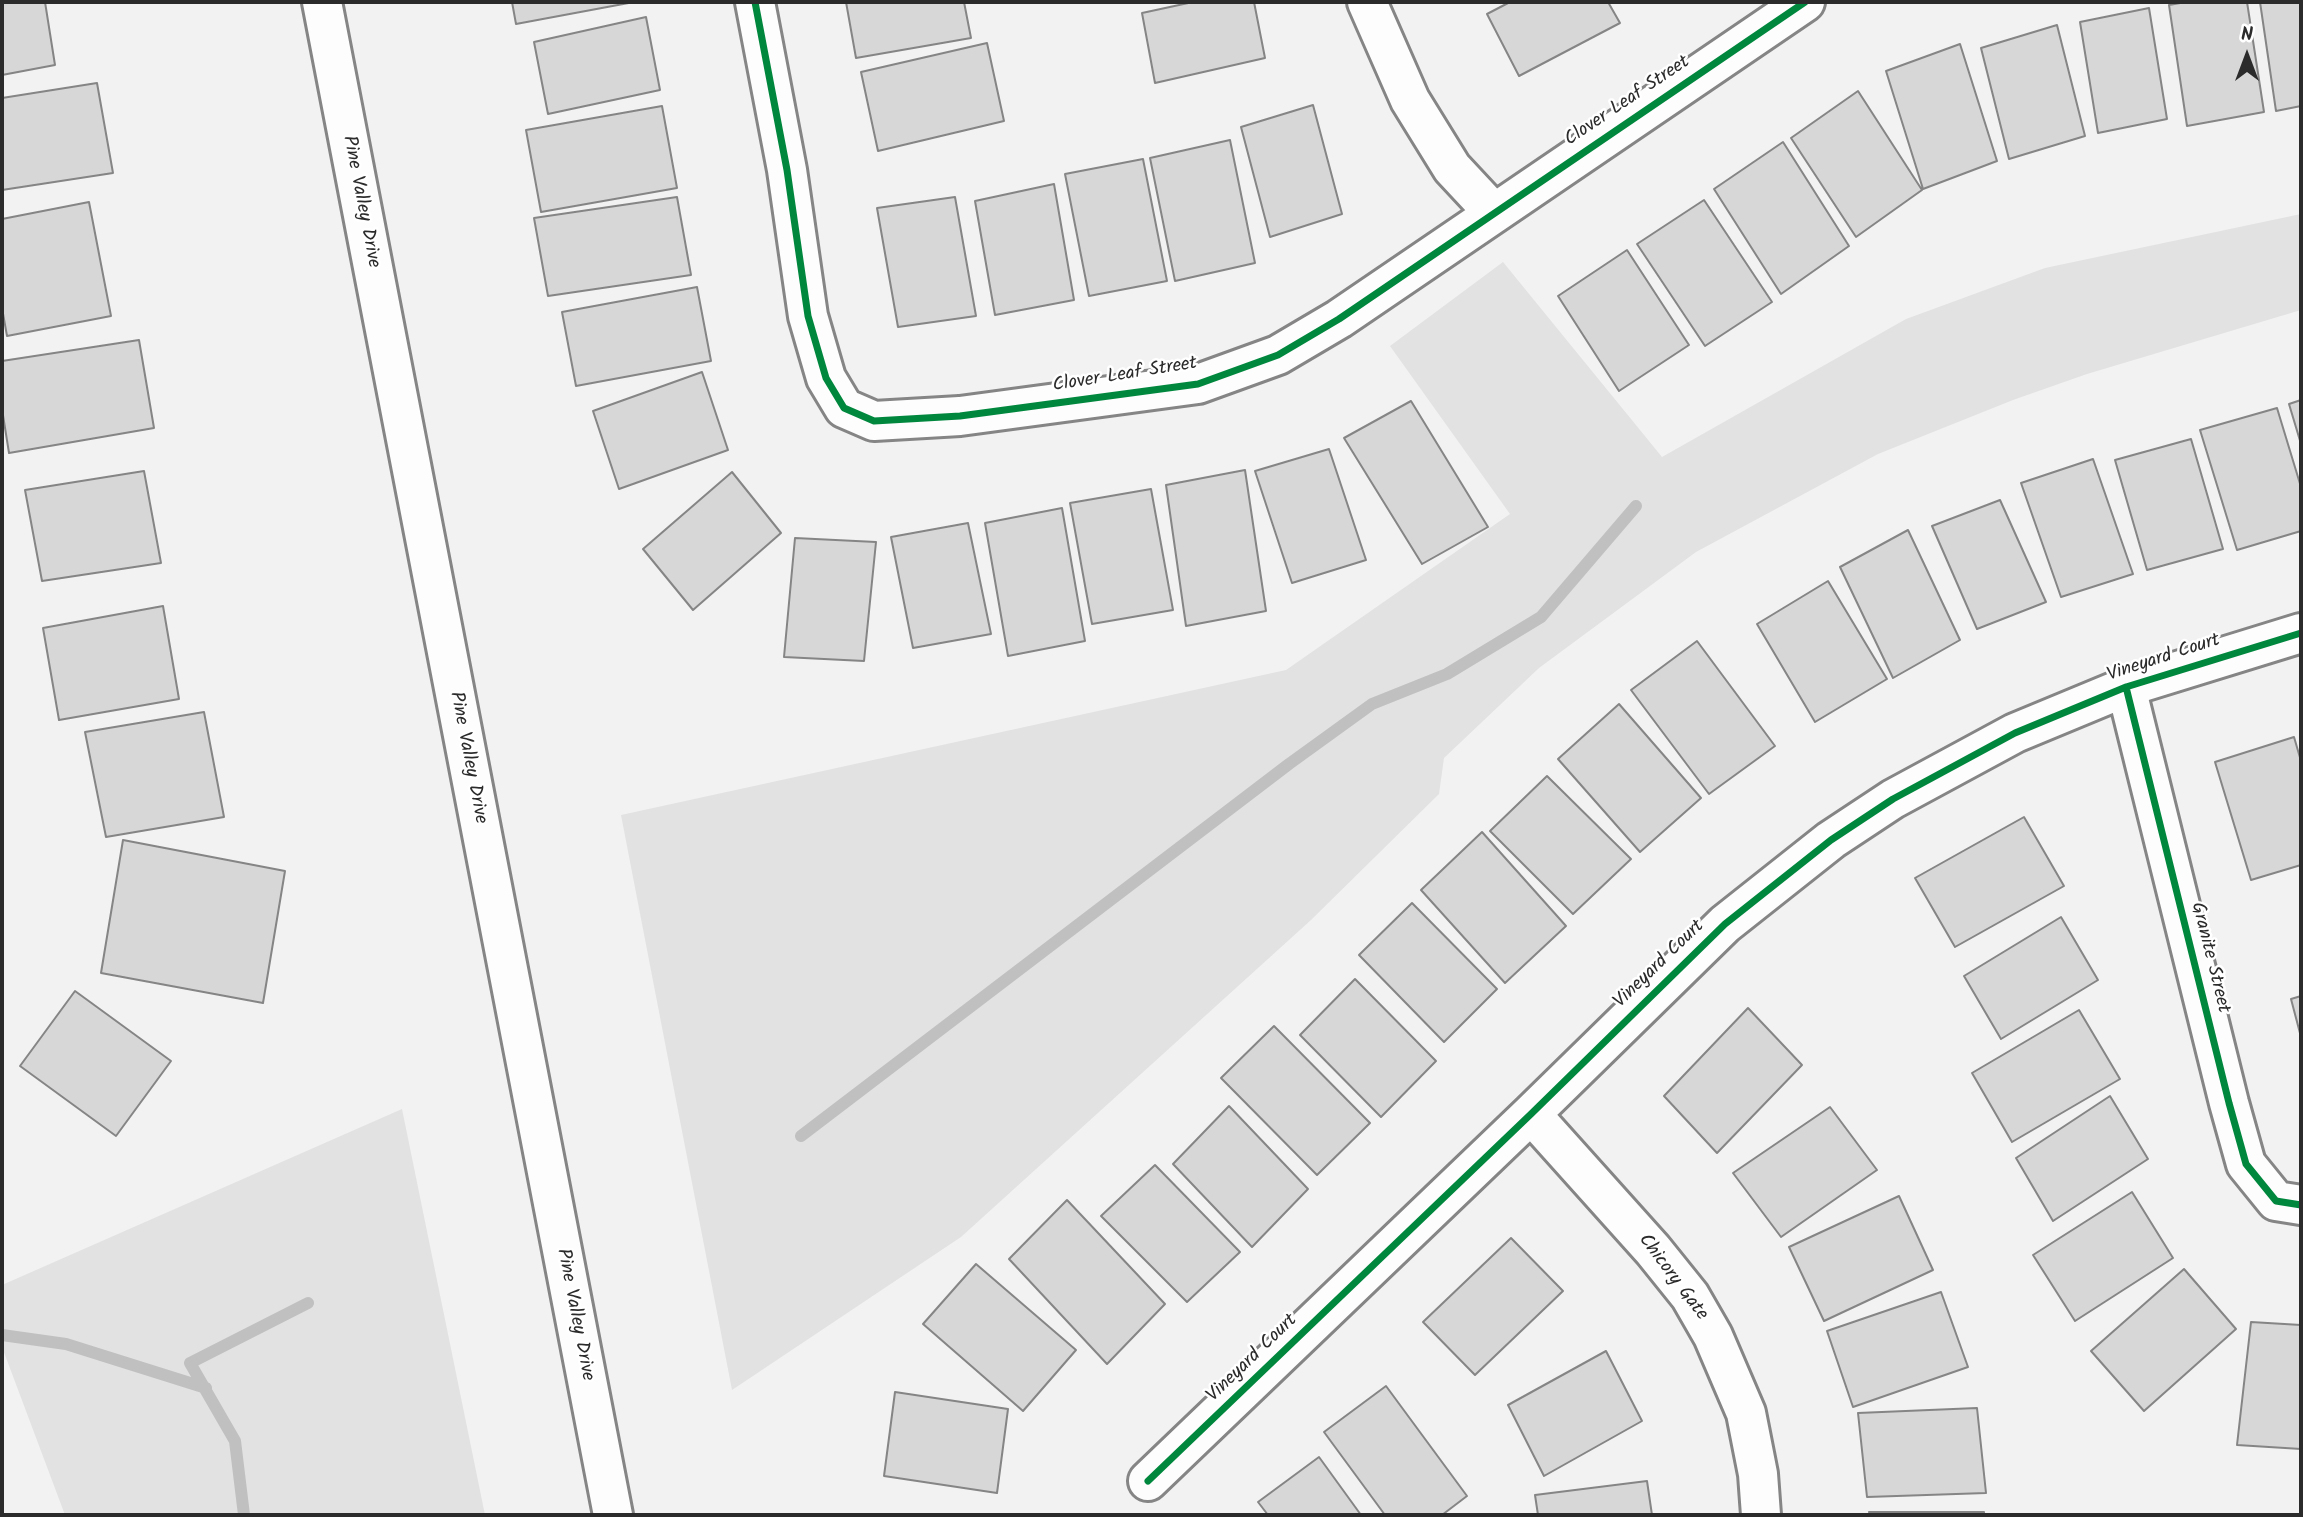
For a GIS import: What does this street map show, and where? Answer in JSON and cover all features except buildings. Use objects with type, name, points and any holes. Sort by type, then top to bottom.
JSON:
[{"type":"street","name":"Pine Valley Drive","points":[[322,2],[612,1515]]},
{"type":"street","name":"Clover Leaf Street","points":[[755,2],[787,170],[812,328],[826,378],[844,408],[874,421],[960,416],[1198,384],[1278,355],[1339,319],[1805,2]]},
{"type":"street","points":[[1367,2],[1410,100],[1452,168],[1493,212]]},
{"type":"street","name":"Vineyard Court","points":[[1149,1481],[1725,924],[1831,840],[1894,799],[2015,733],[2126,687],[2301,633]]},
{"type":"street","name":"Granite Street","points":[[2126,687],[2246,1164],[2276,1201],[2301,1205]]},
{"type":"street","name":"Chicory Gate","points":[[1531,1114],[1653,1250],[1690,1296],[1713,1336],[1746,1413],[1758,1474],[1761,1515]]},
{"type":"shaded area","points":[[2301,214],[2301,310],[2087,374],[2013,400],[1878,454],[1696,552],[1539,668],[1444,758],[1439,794],[1311,920],[961,1237],[732,1390],[621,815],[1286,670],[1510,514],[1390,346],[1503,262],[1662,457],[1906,319],[2045,268]]},
{"type":"shaded area","points":[[402,1109],[485,1515],[65,1515],[2,1347],[2,1285]]},
{"type":"waterway","points":[[801,1136],[1289,764],[1372,704],[1447,674],[1541,617],[1636,506]]},
{"type":"waterway","points":[[244,1515],[235,1441],[190,1363],[308,1303]]},
{"type":"waterway","points":[[2,1335],[66,1344],[206,1388]]},
{"type":"cycle path","points":[[755,2],[787,170],[808,316],[826,378],[844,408],[874,421],[960,416],[1198,384],[1278,355],[1339,319],[1805,2]]},
{"type":"cycle path","points":[[1148,1481],[1725,924],[1831,840],[1893,799],[2015,733],[2126,687],[2301,633]]},
{"type":"cycle path","points":[[2126,687],[2246,1164],[2276,1201],[2301,1205]]}]
